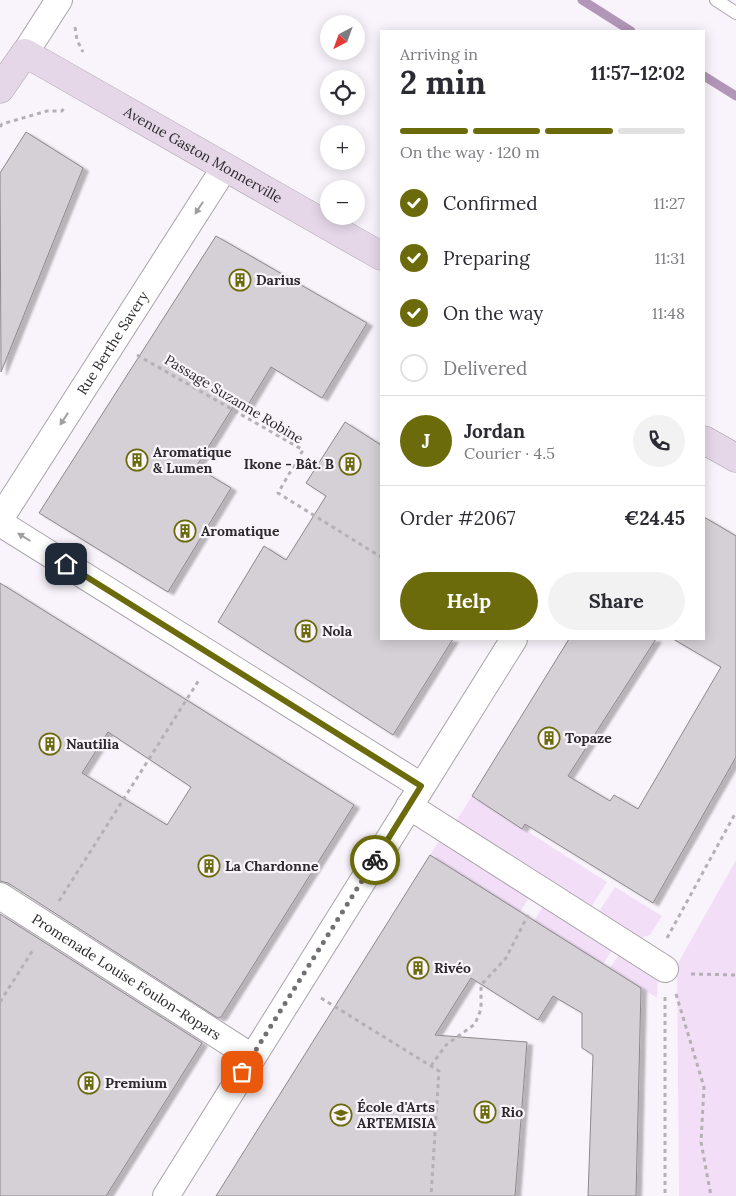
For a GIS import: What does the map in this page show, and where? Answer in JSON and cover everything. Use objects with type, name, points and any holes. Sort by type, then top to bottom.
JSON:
[{"type":"street","points":[[0,89],[60,0]]},
{"type":"street","name":"Avenue Gaston Monnerville","points":[[25,53],[380,255]]},
{"type":"street","name":"Rue Berthe Savery","points":[[0,521],[225,167]]},
{"type":"street","points":[[705,441],[736,458]]},
{"type":"street","points":[[0,521],[214,657],[415,796],[543,892],[675,971]]},
{"type":"street","points":[[166,1196],[513,640]]},
{"type":"street","name":"Promenade Louise Foulon-Ropars","points":[[0,896],[252,1057]]},
{"type":"lane","points":[[716,0],[736,14]]},
{"type":"path","points":[[0,127],[2,124],[47,110],[62,111],[78,83]]},
{"type":"path","name":"Passage Suzanne Robine","points":[[113,341],[303,450],[278,493],[380,555]]},
{"type":"path","points":[[0,1002],[214,657]]},
{"type":"path","points":[[665,1196],[675,971],[667,935],[736,812]]},
{"type":"path","points":[[431,1066],[446,1046],[475,1024],[481,1009],[481,985],[506,958],[521,926],[543,892]]},
{"type":"path","points":[[675,971],[736,975]]},
{"type":"path","points":[[298,983],[439,1071],[431,1196]]},
{"type":"path","points":[[676,993],[704,1087],[701,1142],[710,1196]]},
{"type":"shaded area","points":[[472,796],[607,882],[588,912],[453,826]]},
{"type":"shaded area","points":[[440,839],[530,896],[520,912],[430,855]]},
{"type":"shaded area","points":[[736,860],[736,1196],[679,1196],[677,965]]},
{"type":"shaded area","points":[[615,887],[662,916],[650,935],[634,940],[596,916]]},
{"type":"shaded area","points":[[544,905],[613,949],[603,964],[534,921]]},
{"type":"shaded area","points":[[620,953],[658,977],[657,998],[610,968]]},
{"type":"building","points":[[26,132],[83,168],[1,372],[0,173]]},
{"type":"building","points":[[216,236],[367,323],[322,398],[271,367],[248,405],[238,399],[196,467],[231,488],[168,592],[39,513]]},
{"type":"building","name":"Nola","points":[[345,422],[380,444],[380,640],[452,640],[393,735],[218,622],[264,546],[286,560],[326,496],[306,483]]},
{"type":"building","points":[[705,518],[736,536],[736,757],[653,903],[525,824],[522,829],[472,796],[568,640],[655,640],[568,776],[610,801],[614,795],[638,809],[721,667],[675,640],[705,640]]},
{"type":"building","points":[[0,583],[354,805],[221,1017],[218,1018],[8,883],[0,881]],"holes":[[[108,732],[191,787],[167,825],[82,773]]]},
{"type":"building","points":[[430,855],[641,988],[636,1196],[588,1196],[593,1055],[582,1048],[582,1013],[553,996],[538,1020],[471,978],[435,1035],[527,1042],[515,1196],[216,1196]]},
{"type":"building","name":"Premium","points":[[0,914],[202,1043],[106,1196],[0,1196]]},
{"type":"waterway","points":[[582,0],[629,30]]},
{"type":"waterway","points":[[705,77],[736,96]]},
{"type":"way so far","points":[[242,1072],[375,860]]},
{"type":"place","name":"Darius","points":[[240,280]]},
{"type":"place","name":"Aromatique & Lumen","points":[[137,460]]},
{"type":"place","name":"Ikone - Bât. B","points":[[350,464]]},
{"type":"place","name":"Aromatique","points":[[185,531]]},
{"type":"place","name":"Nola","points":[[306,631]]},
{"type":"place","name":"Topaze","points":[[549,738]]},
{"type":"place","name":"Nautilia","points":[[50,744]]},
{"type":"place","name":"La Chardonne","points":[[209,866]]},
{"type":"place","name":"Rivéo","points":[[418,968]]},
{"type":"place","name":"Premium","points":[[89,1083]]},
{"type":"place","name":"Rio","points":[[485,1112]]},
{"type":"place","name":"École d'Arts ARTEMISIA","points":[[341,1115]]},
{"type":"route","points":[[66,564],[421,786],[375,860]]}]
